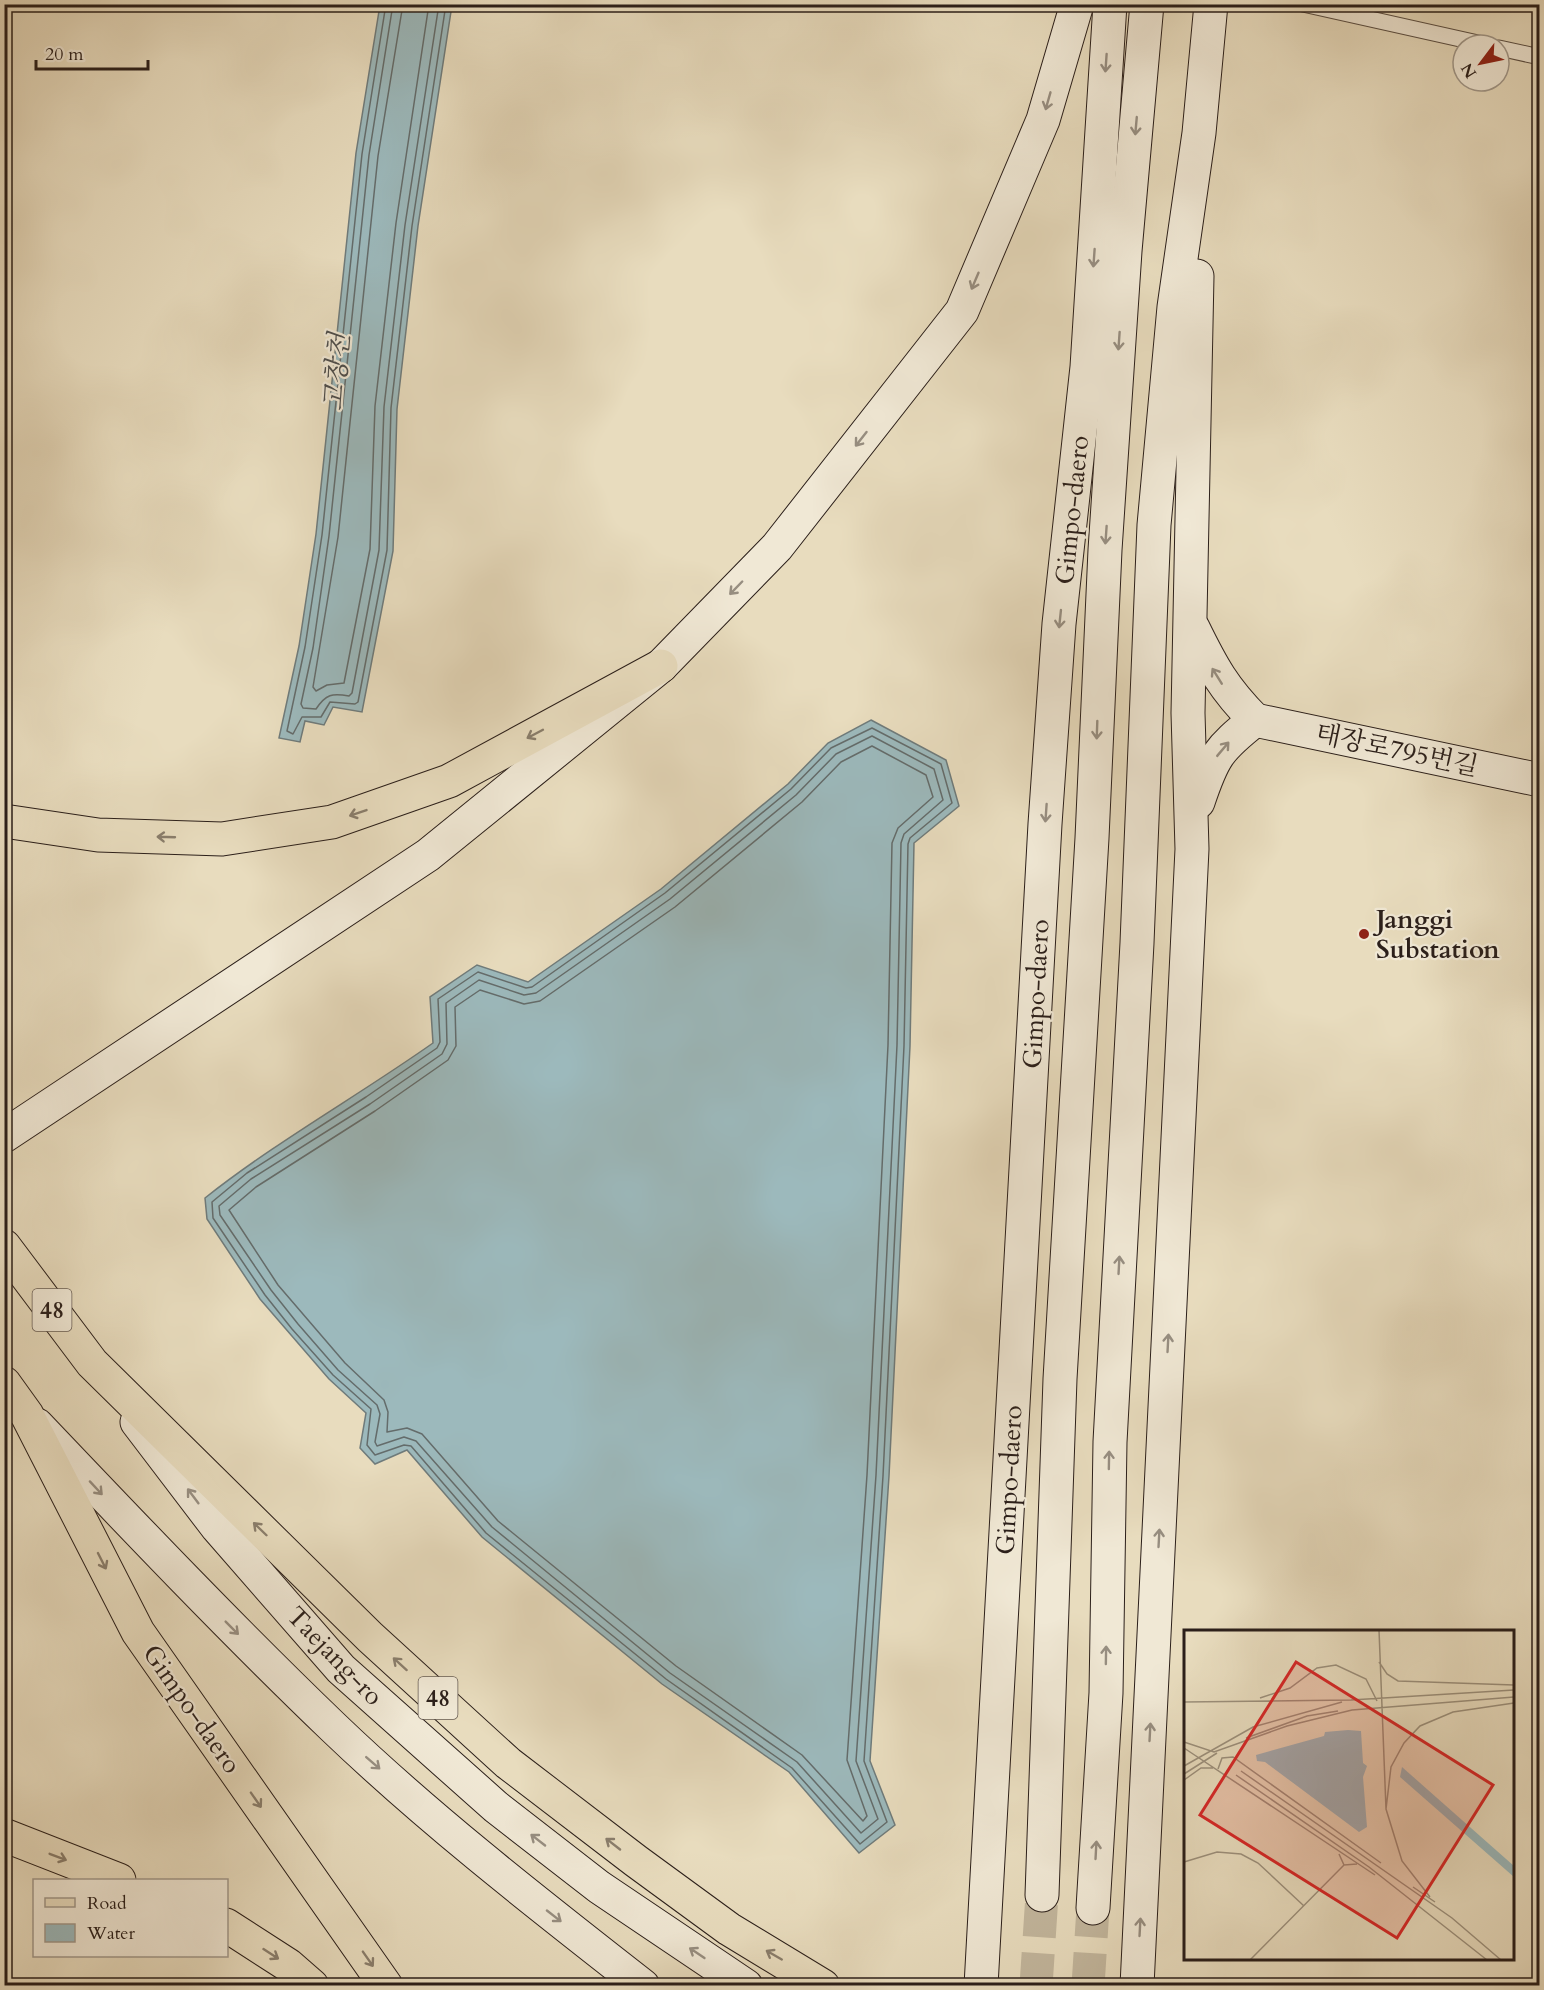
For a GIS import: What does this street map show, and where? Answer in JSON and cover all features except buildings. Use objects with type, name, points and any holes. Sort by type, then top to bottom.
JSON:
[{"type":"main road","points":[[4,1136],[428,855],[661,666],[777,547],[962,311],[1043,120],[1077,4]]},
{"type":"main road","name":"Gimpo-daero","points":[[981,1986],[1045,824],[1059,624],[1087,367],[1110,4]]},
{"type":"main road","name":"Gimpo-daero","points":[[1042,1895],[1060,1379],[1092,850],[1105,550],[1125,251],[1147,4]]},
{"type":"main road","points":[[1093,1908],[1106,1693],[1110,1442],[1137,943],[1154,525],[1174,307],[1199,133],[1211,4]]},
{"type":"main road","points":[[1137,1986],[1192,849],[1188,713],[1199,133]]},
{"type":"main road","points":[[1190,620],[1210,664],[1228,693],[1255,720],[1231,739],[1211,763],[1191,821]]},
{"type":"main road","points":[[4,821],[98,835],[222,839],[332,822],[449,780],[661,666]]},
{"type":"main road","name":"태장로795번길","points":[[1255,720],[1539,780]]},
{"type":"main road","name":"Taejang-ro","points":[[8,1251],[217,1527],[341,1669],[506,1815],[598,1887],[746,1986]]},
{"type":"main road","name":"48","points":[[92,1363],[370,1637],[508,1763],[729,1929],[823,1986]]},
{"type":"main road","name":"Taejang-ro","points":[[4,1383],[27,1415],[184,1580],[334,1728],[482,1859],[643,1986]]},
{"type":"main road","name":"Gimpo-daero","points":[[27,1415],[138,1632],[386,1986]]},
{"type":"main road","points":[[4,1835],[114,1879]]},
{"type":"main road","points":[[228,1926],[288,1965],[312,1986]]},
{"type":"lane","points":[[1304,4],[1451,37]]},
{"type":"lane","points":[[1511,51],[1539,57]]},
{"type":"water","name":"고창천","points":[[380,5],[452,5],[418,226],[397,409],[393,551],[362,712],[333,707],[324,725],[305,721],[300,742],[279,738],[299,646],[316,534],[356,153]]},
{"type":"water","points":[[871,720],[946,760],[959,806],[914,843],[910,1046],[889,1476],[870,1761],[895,1825],[859,1853],[789,1772],[662,1684],[482,1537],[407,1450],[375,1464],[360,1448],[366,1413],[329,1379],[260,1299],[207,1219],[205,1198],[260,1157],[433,1043],[430,997],[477,965],[528,982],[661,889],[788,784],[828,743]]},
{"type":"tunnel","points":[[1036,1986],[1042,1895]]},
{"type":"tunnel","points":[[1088,1986],[1093,1908]]},
{"type":"place","name":"Janggi Substation","points":[[1364,934]]}]
